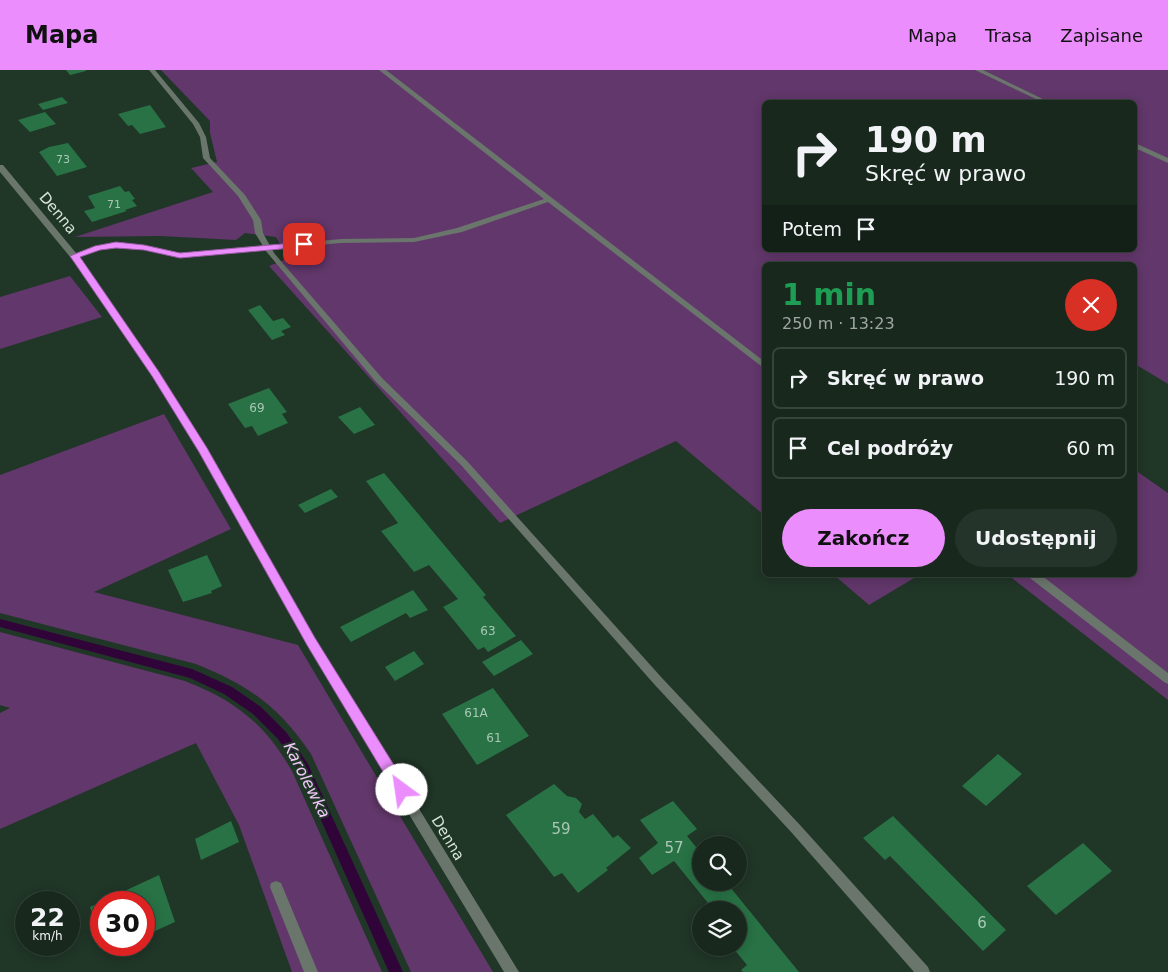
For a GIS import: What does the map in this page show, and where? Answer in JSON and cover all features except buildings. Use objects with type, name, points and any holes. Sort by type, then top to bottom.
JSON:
[{"type":"street","points":[[152,70],[196,123],[203,137],[207,158],[241,195],[257,220],[259,233],[267,248],[379,380],[464,463],[658,681],[796,829],[923,972]]},
{"type":"street","points":[[382,70],[762,364]]},
{"type":"street","points":[[978,70],[1042,100]]},
{"type":"street","points":[[1137,146],[1168,161]]},
{"type":"street","name":"Denna","points":[[0,167],[74,256],[129,334],[204,451],[311,642],[512,972]]},
{"type":"street","points":[[74,256],[98,248],[116,245],[180,255],[341,241],[414,240],[459,230],[550,199]]},
{"type":"street","points":[[1037,577],[1168,679]]},
{"type":"street","points":[[276,887],[311,972]]},
{"type":"shaded area","points":[[161,70],[1168,70],[1168,384],[1137,365],[1137,262],[762,262],[762,513],[676,441],[500,523],[269,266],[289,258],[276,237],[245,233],[236,240],[160,236],[75,237],[213,192],[191,168],[217,162],[210,133],[210,121]]},
{"type":"shaded area","points":[[70,276],[102,317],[0,349],[0,297]]},
{"type":"shaded area","points":[[164,414],[231,529],[94,592],[298,645],[493,972],[411,972],[311,754],[287,723],[261,699],[247,689],[196,664],[0,613],[0,475]]},
{"type":"shaded area","points":[[1137,471],[1168,493],[1168,700],[1011,577],[1137,577]]},
{"type":"shaded area","points":[[836,577],[916,577],[869,605]]},
{"type":"shaded area","points":[[0,632],[185,681],[219,697],[248,716],[271,740],[292,771],[382,972],[292,972],[239,825],[196,743],[0,829],[0,713],[10,708],[0,705]]},
{"type":"waterway","name":"Karolewka","points":[[0,623],[192,674],[228,690],[257,710],[282,735],[304,768],[396,972]]},
{"type":"route","points":[[304,244],[211,254],[180,255],[116,245],[98,248],[74,256],[156,374],[204,451],[311,642],[402,790]]}]
